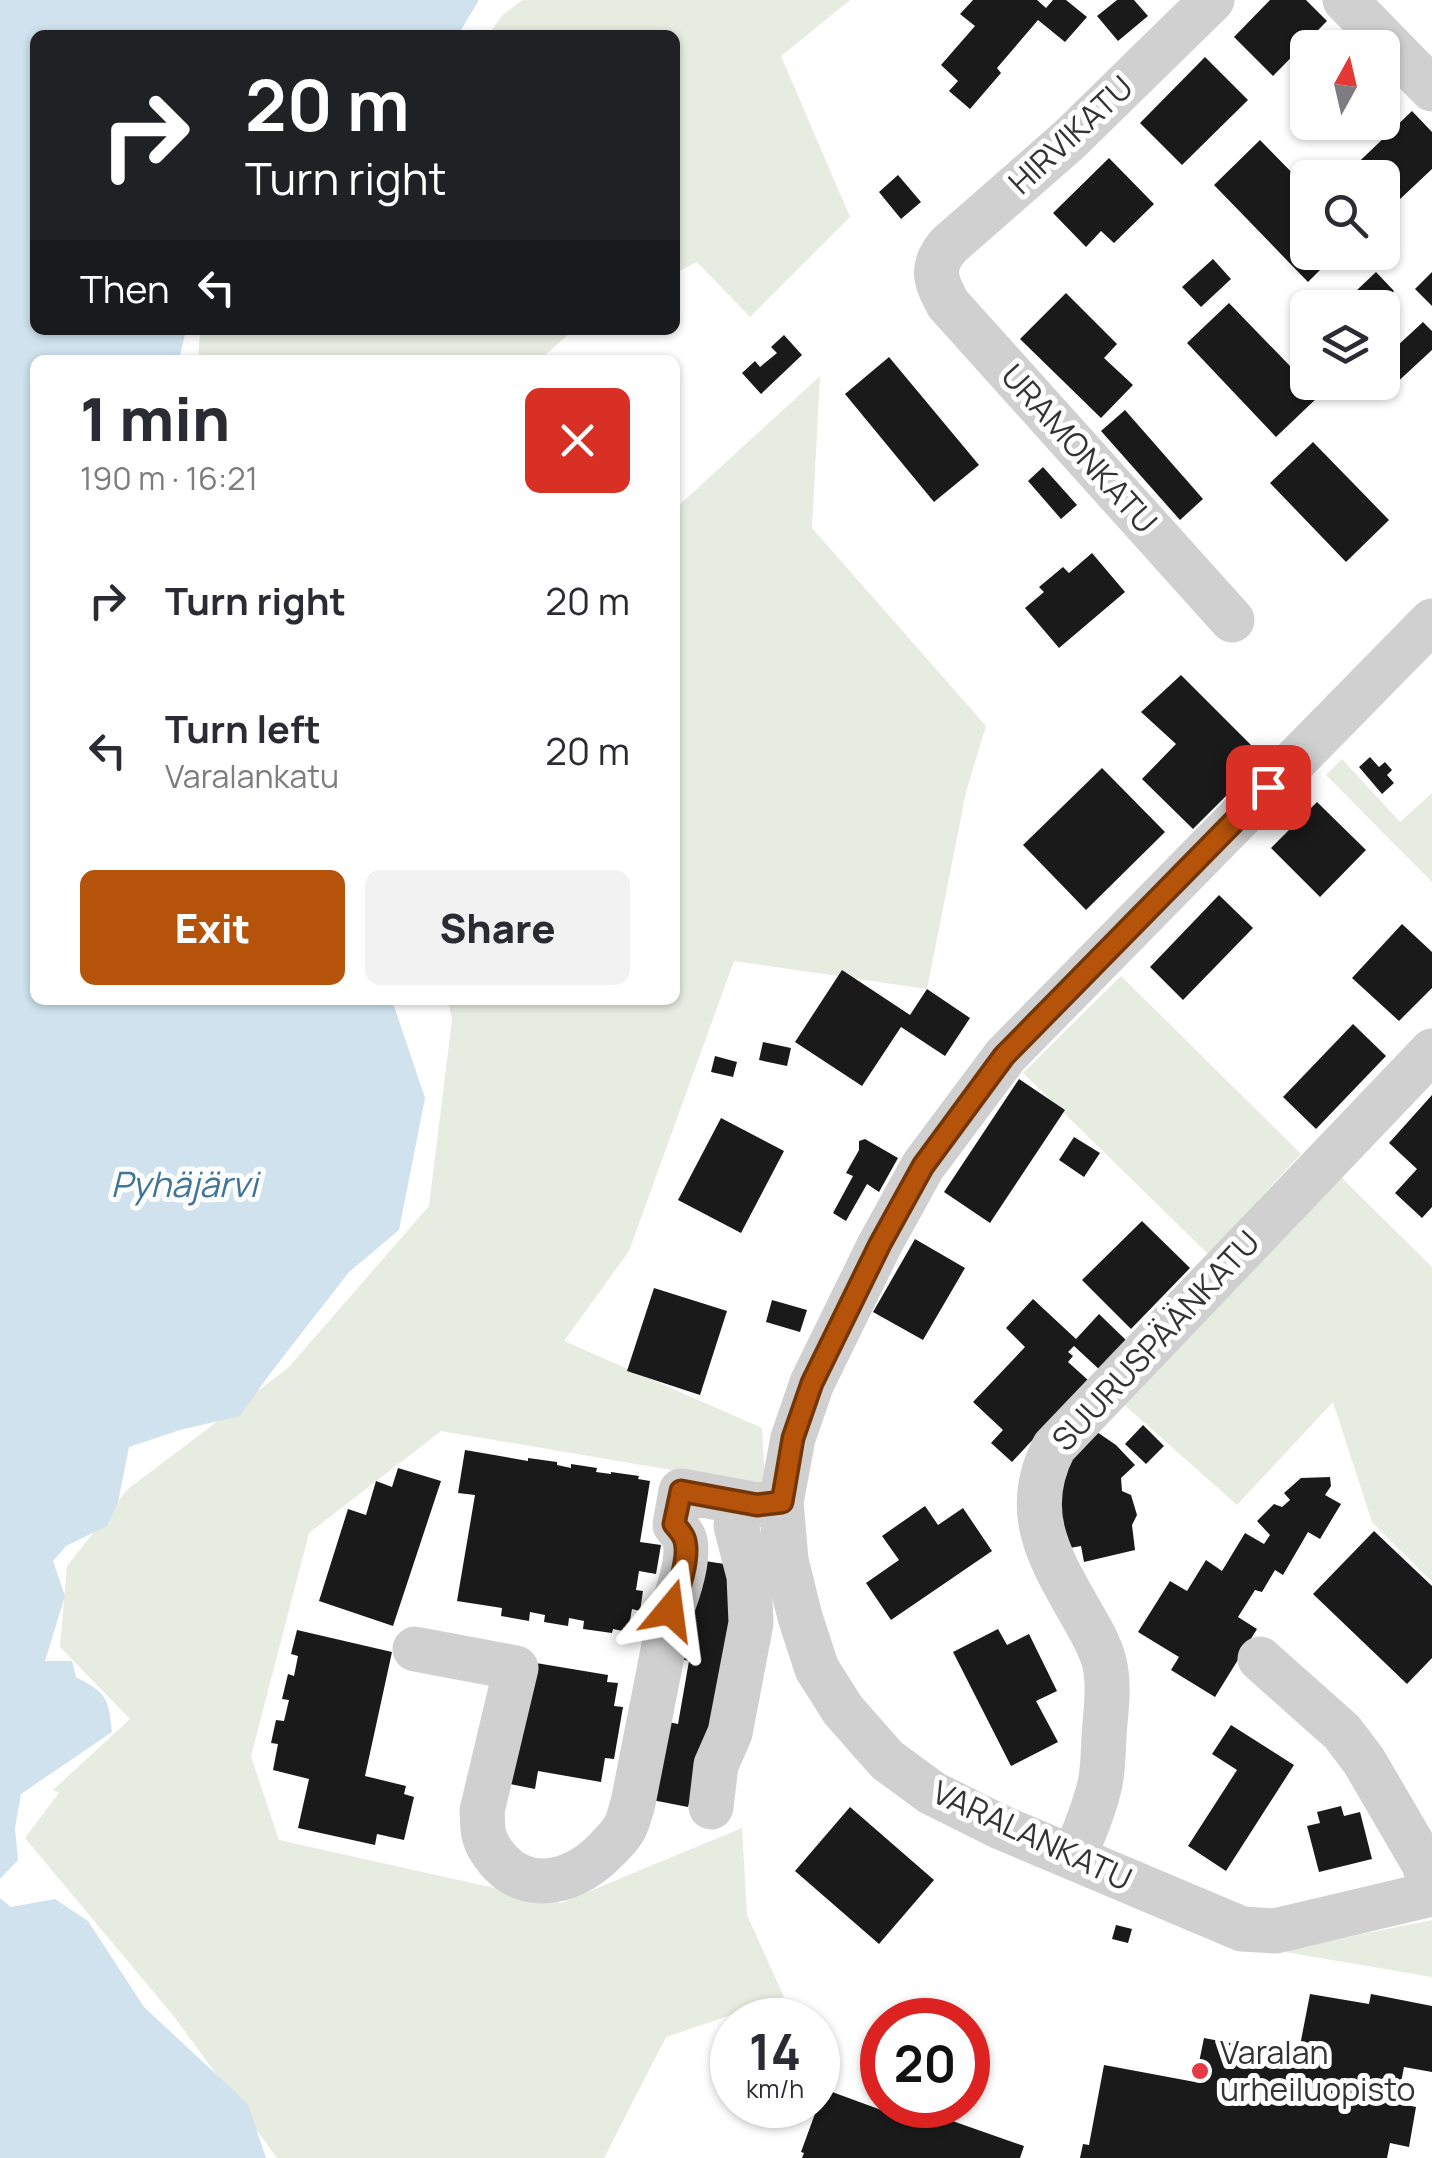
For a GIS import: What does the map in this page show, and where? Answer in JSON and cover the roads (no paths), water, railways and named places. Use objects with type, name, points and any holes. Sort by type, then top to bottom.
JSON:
[{"type":"street","name":"HIRVIKATU","points":[[936,272],[938,258],[950,246],[1070,139],[1212,0]]},
{"type":"street","points":[[1346,0],[1432,89]]},
{"type":"street","name":"URAMONKATU","points":[[936,272],[938,286],[948,304],[1232,620]]},
{"type":"street","name":"VARALANKATU","points":[[1432,620],[1004,1056],[923,1166],[880,1244],[812,1383],[793,1438],[761,1502],[786,1560],[817,1669],[844,1710],[887,1760],[932,1793],[998,1826],[1242,1929],[1276,1930],[1432,1890]]},
{"type":"street","name":"SUURUSPÄÄNKATU","points":[[1074,1857],[1092,1816],[1100,1781],[1106,1666],[1100,1646],[1052,1562],[1041,1528],[1039,1493],[1043,1468],[1054,1447],[1432,1051]]},
{"type":"street","points":[[415,1649],[516,1668],[482,1811],[484,1835],[505,1868],[521,1878],[560,1880],[582,1871],[600,1858],[626,1828],[633,1803],[670,1610],[678,1594],[686,1552],[686,1540],[674,1524],[681,1491],[761,1502]]},
{"type":"street","points":[[711,1807],[716,1765],[730,1733],[752,1623],[749,1576],[736,1526],[761,1502]]},
{"type":"street","points":[[1260,1658],[1342,1732],[1364,1761],[1424,1864],[1432,1890]]},
{"type":"water","name":"Pyhäjärvi","points":[[0,0],[479,0],[461,30],[30,30],[30,335],[185,335],[180,355],[30,355],[30,1005],[394,1005],[425,1098],[399,1230],[349,1272],[240,1416],[129,1447],[118,1502],[107,1526],[66,1546],[53,1561],[65,1596],[45,1661],[72,1661],[76,1677],[104,1697],[112,1732],[21,1794],[15,1828],[18,1860],[0,1879]]},
{"type":"water","points":[[0,1898],[11,1907],[55,1899],[88,1921],[144,2007],[248,2104],[266,2158],[0,2158]]},
{"type":"place","name":"Varalan urheiluopisto","points":[[1200,2071]]}]
